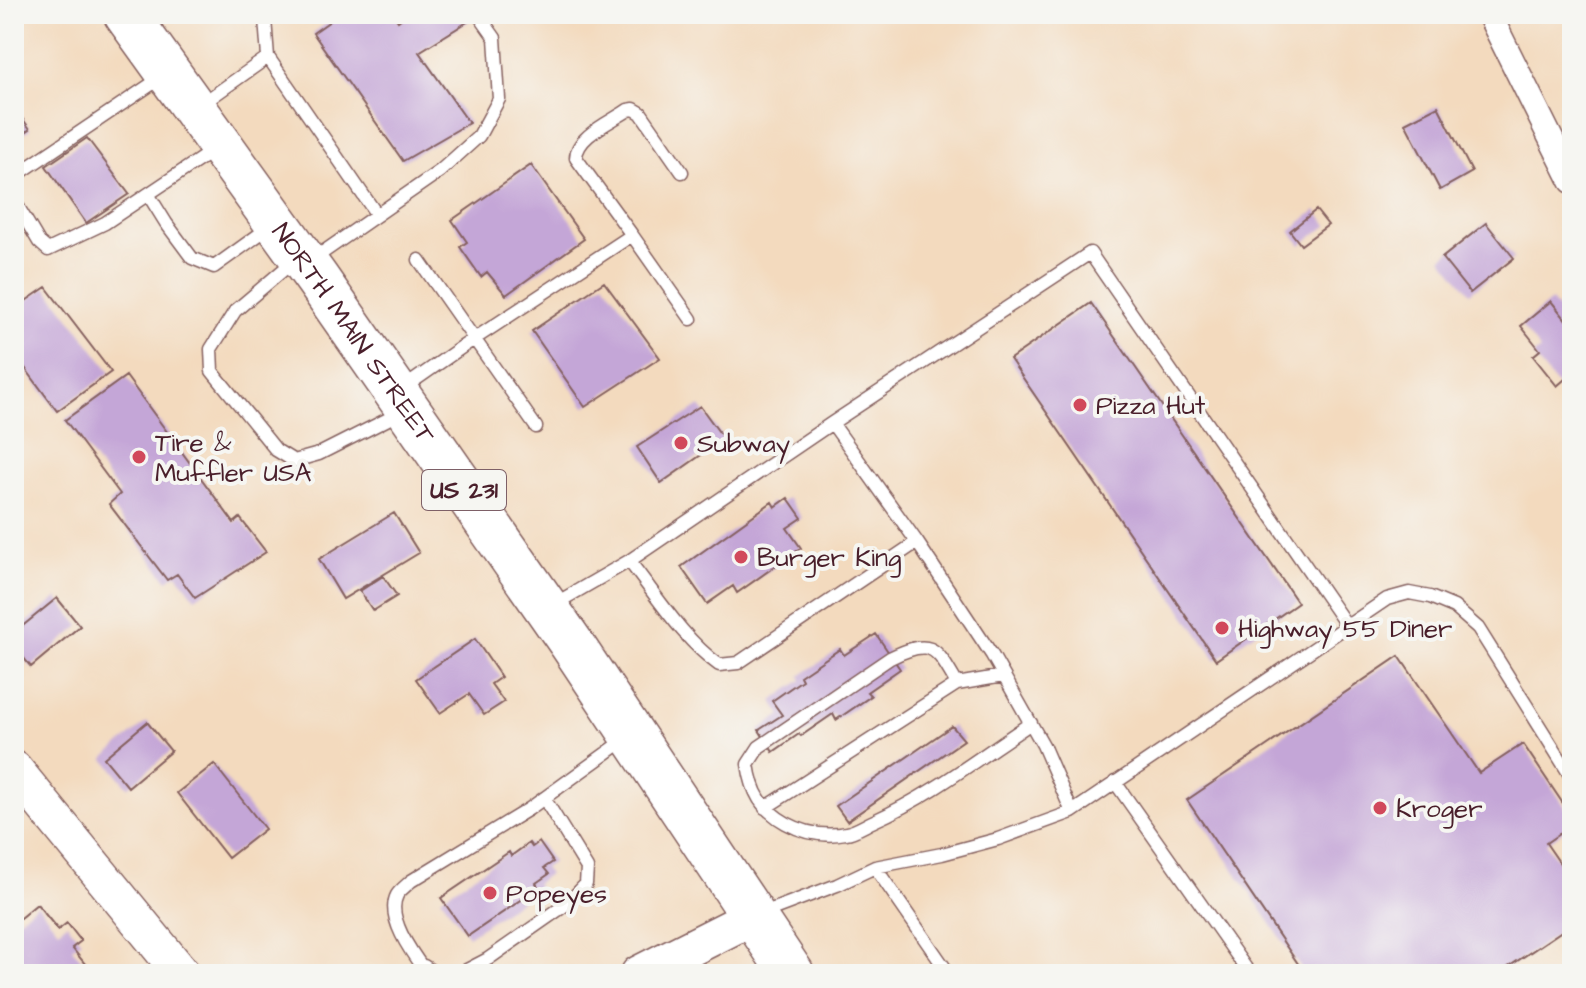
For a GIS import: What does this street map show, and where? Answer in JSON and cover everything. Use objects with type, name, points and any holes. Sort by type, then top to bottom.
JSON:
[{"type":"highway","name":"NORTH MAIN STREET","points":[[129,15],[547,608],[792,974]]},
{"type":"street","points":[[1489,14],[1572,181]]},
{"type":"street","points":[[14,769],[182,974]]},
{"type":"street","points":[[639,974],[752,917]]},
{"type":"lane","points":[[269,14],[265,19],[268,57],[377,215]]},
{"type":"lane","points":[[148,194],[192,258],[214,267],[294,247],[377,215],[440,171],[479,136],[499,99],[495,38],[478,14]]},
{"type":"lane","points":[[194,109],[268,57]]},
{"type":"lane","points":[[14,180],[24,170],[168,73]]},
{"type":"lane","points":[[682,172],[641,113],[634,109],[582,140],[576,150],[576,158],[691,319]]},
{"type":"lane","points":[[14,200],[39,242],[48,250],[105,223],[220,146]]},
{"type":"lane","points":[[294,247],[235,311],[211,349],[212,371],[276,450],[294,461],[319,454],[402,401],[474,339],[632,235]]},
{"type":"lane","points":[[547,608],[629,561],[1090,253],[1347,626]]},
{"type":"lane","points":[[419,260],[536,427]]},
{"type":"lane","points":[[832,423],[917,542],[992,655],[1043,745],[1072,812]]},
{"type":"lane","points":[[629,561],[694,644],[719,665],[738,663],[917,542]]},
{"type":"lane","points":[[752,917],[875,867],[998,839],[1072,812],[1387,599],[1409,593],[1430,597],[1454,607],[1478,628],[1572,778]]},
{"type":"lane","points":[[957,684],[939,653],[927,647],[910,648],[890,658],[759,747],[748,764],[750,783],[765,808],[792,826],[817,835],[848,833],[922,796],[1031,723]]},
{"type":"lane","points":[[765,808],[957,684],[1003,676]]},
{"type":"lane","points":[[427,974],[406,942],[394,915],[397,895],[411,881],[544,798],[632,735]]},
{"type":"lane","points":[[1115,782],[1250,974]]},
{"type":"lane","points":[[418,961],[433,972],[461,973],[488,959],[568,903],[586,884],[587,868],[544,798]]},
{"type":"lane","points":[[875,867],[949,974]]},
{"type":"building","points":[[340,14],[393,14],[398,21],[407,14],[468,14],[472,19],[419,52],[469,123],[403,161],[313,33]]},
{"type":"building","points":[[1438,106],[1472,172],[1440,190],[1405,123]]},
{"type":"building","points":[[14,107],[30,129],[14,140]]},
{"type":"building","points":[[87,138],[129,194],[86,223],[46,166]]},
{"type":"building","points":[[531,165],[584,239],[506,295],[487,272],[481,277],[460,247],[467,242],[452,220]]},
{"type":"building","points":[[1316,210],[1328,225],[1301,245],[1290,231]]},
{"type":"building","points":[[1486,223],[1514,258],[1470,293],[1442,258]]},
{"type":"building","points":[[604,282],[660,358],[585,407],[532,331]]},
{"type":"building","points":[[46,287],[111,372],[57,411],[14,353],[14,309]]},
{"type":"building","points":[[1551,301],[1572,327],[1572,373],[1557,386],[1533,356],[1540,350],[1521,326]]},
{"type":"building","points":[[1091,303],[1298,603],[1216,660],[1010,359]]},
{"type":"building","name":"Tire & Muffler USA","points":[[126,376],[234,523],[240,518],[266,552],[195,598],[177,574],[167,580],[109,504],[120,494],[65,420]]},
{"type":"building","name":"Subway","points":[[700,406],[724,439],[661,483],[637,447]]},
{"type":"building","name":"Burger King","points":[[788,498],[802,518],[787,528],[801,548],[737,593],[733,586],[707,604],[681,567],[772,502],[775,507]]},
{"type":"building","points":[[394,513],[419,553],[343,599],[319,559]]},
{"type":"building","points":[[383,576],[397,596],[373,611],[360,591]]},
{"type":"building","points":[[57,598],[80,626],[31,667],[14,646],[14,633]]},
{"type":"building","points":[[876,634],[900,669],[867,692],[871,696],[836,720],[833,714],[773,752],[759,730],[782,715],[772,701],[802,680],[800,676],[840,649],[844,655]]},
{"type":"building","points":[[475,639],[501,677],[491,684],[504,702],[484,715],[469,694],[440,713],[416,679]]},
{"type":"building","name":"Kroger","points":[[1399,656],[1479,773],[1523,744],[1572,817],[1572,825],[1546,843],[1572,881],[1572,892],[1565,897],[1572,907],[1572,924],[1498,974],[1305,974],[1187,800]]},
{"type":"building","points":[[147,722],[171,751],[128,787],[104,758]]},
{"type":"building","points":[[952,726],[964,740],[847,821],[836,806]]},
{"type":"building","points":[[214,764],[265,829],[228,858],[177,793]]},
{"type":"building","name":"Popeyes","points":[[539,842],[553,862],[544,868],[549,874],[536,883],[539,888],[468,936],[441,898],[509,852],[511,856],[529,843],[532,847]]},
{"type":"building","points":[[37,904],[58,930],[67,923],[81,941],[72,948],[86,965],[75,974],[21,974],[14,965],[14,923]]},
{"type":"place","name":"Pizza Hut","points":[[1080,405]]},
{"type":"place","name":"Subway","points":[[681,443]]},
{"type":"place","name":"Tire & Muffler USA","points":[[139,457]]},
{"type":"place","name":"Burger King","points":[[741,557]]},
{"type":"place","name":"Highway 55 Diner","points":[[1222,628]]},
{"type":"place","name":"Kroger","points":[[1380,808]]},
{"type":"place","name":"Popeyes","points":[[490,893]]}]
